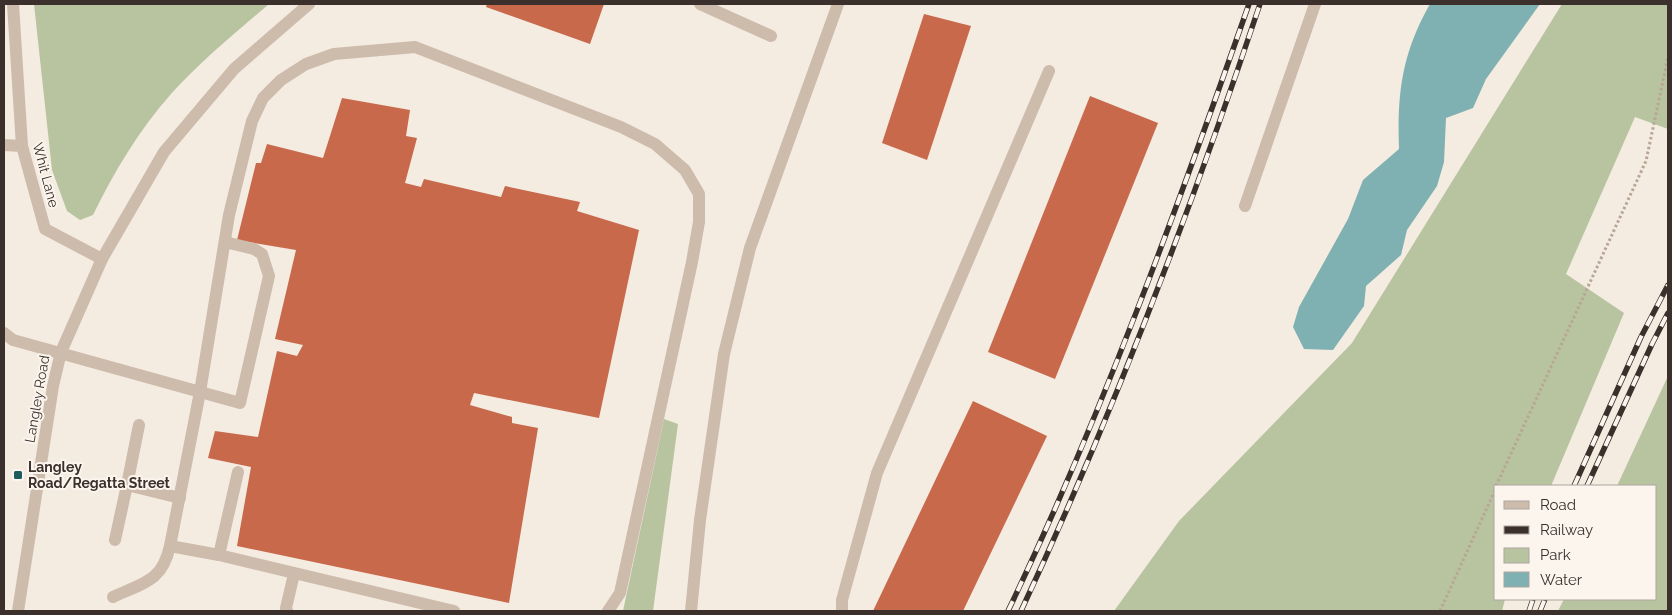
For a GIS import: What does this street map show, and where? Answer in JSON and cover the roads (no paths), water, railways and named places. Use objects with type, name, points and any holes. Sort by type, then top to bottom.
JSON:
[{"type":"street","name":"Whit Lane","points":[[12,4],[22,146],[45,228],[102,258]]},
{"type":"street","name":"Langley Road","points":[[18,611],[52,396],[61,352],[102,258],[164,152],[234,69],[309,4]]},
{"type":"street","points":[[700,4],[771,36]]},
{"type":"street","points":[[691,611],[700,520],[729,334],[750,248],[838,4]]},
{"type":"street","points":[[1246,206],[1315,4]]},
{"type":"street","points":[[113,597],[156,577],[166,563],[200,392],[225,242],[252,121],[263,98],[282,80],[306,64],[334,54],[415,47],[621,127],[655,144],[685,170],[699,194],[699,222],[695,246],[620,593],[608,611]]},
{"type":"street","points":[[842,611],[842,600],[877,473],[1049,71]]},
{"type":"street","points":[[4,145],[22,146]]},
{"type":"street","points":[[4,333],[13,340],[240,403],[268,286],[267,270],[262,254],[254,249],[225,242]]},
{"type":"street","points":[[115,540],[139,425]]},
{"type":"street","points":[[219,555],[238,472]]},
{"type":"street","points":[[127,485],[180,498]]},
{"type":"street","points":[[170,546],[219,555],[454,611]]},
{"type":"street","points":[[287,611],[294,574]]},
{"type":"water","points":[[1430,4],[1540,4],[1486,79],[1473,108],[1446,118],[1444,162],[1437,186],[1407,230],[1401,255],[1366,286],[1364,306],[1333,350],[1304,349],[1293,327],[1299,307],[1348,219],[1363,180],[1399,149],[1399,110],[1403,74],[1413,39]]},
{"type":"railway","points":[[1008,611],[1107,387],[1166,234],[1249,4]]},
{"type":"railway","points":[[1021,611],[1055,537],[1149,311],[1234,81],[1260,4]]},
{"type":"railway","points":[[1574,485],[1641,337],[1668,285]]},
{"type":"railway","points":[[1587,485],[1668,313]]},
{"type":"railway","points":[[1529,611],[1533,600]]},
{"type":"railway","points":[[1540,611],[1545,600]]},
{"type":"place","name":"Langley Road/Regatta Street","points":[[18,475]]}]
